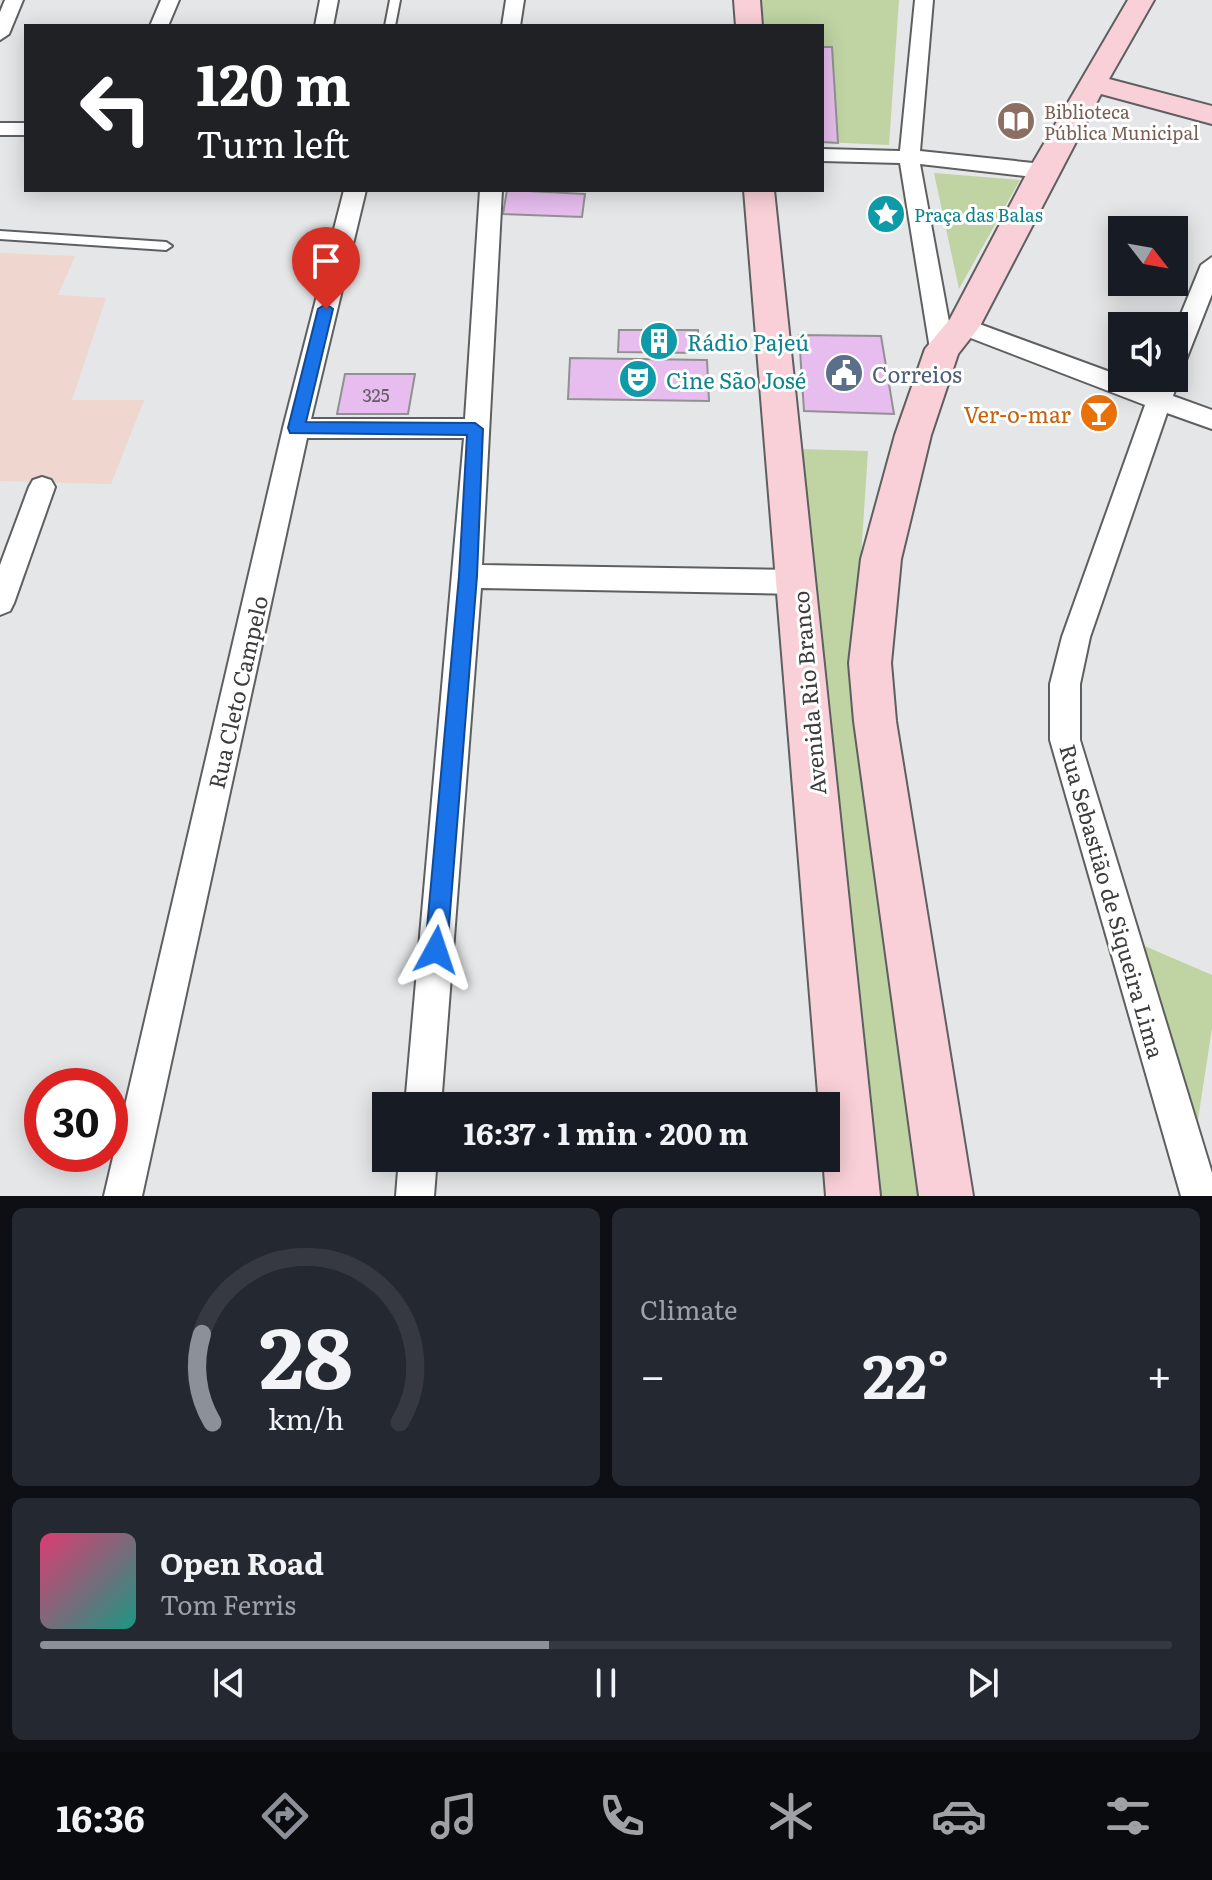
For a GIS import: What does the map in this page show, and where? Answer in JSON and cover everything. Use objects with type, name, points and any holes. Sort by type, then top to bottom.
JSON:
[{"type":"street","points":[[160,24],[170,0]]},
{"type":"street","points":[[324,24],[329,0]]},
{"type":"street","points":[[511,24],[515,0]]},
{"type":"street","points":[[747,0],[749,24]]},
{"type":"street","points":[[924,0],[910,157],[952,338]]},
{"type":"street","points":[[946,1196],[875,721],[870,663],[881,559],[913,435],[952,338],[1141,0]]},
{"type":"street","points":[[0,34],[8,6]]},
{"type":"street","points":[[1095,84],[1212,115]]},
{"type":"street","points":[[0,129],[24,129]]},
{"type":"street","points":[[824,155],[910,157],[1043,171]]},
{"type":"street","name":"Rua Cleto Campelo","points":[[123,1196],[296,428],[355,192]]},
{"type":"street","points":[[424,1092],[468,576],[491,192]]},
{"type":"street","name":"Avenida Rio Branco","points":[[759,192],[853,1196]]},
{"type":"street","points":[[1188,325],[1212,265]]},
{"type":"street","points":[[952,338],[1108,376]]},
{"type":"street","name":"Rua Sebastião de Siqueira Lima","points":[[1161,392],[1076,637],[1065,684],[1065,740],[1200,1196]]},
{"type":"street","points":[[1167,392],[1212,420]]},
{"type":"street","points":[[296,428],[475,429]]},
{"type":"street","points":[[0,603],[42,487]]},
{"type":"street","points":[[468,576],[798,582]]},
{"type":"street","points":[[415,1196],[417,1172]]},
{"type":"lane","points":[[390,24],[395,0]]},
{"type":"lane","points":[[0,235],[166,246]]},
{"type":"shaded area","points":[[0,253],[75,256],[58,295],[106,298],[72,400],[144,400],[111,484],[0,481]]},
{"type":"green space","points":[[760,0],[899,0],[889,145],[824,142],[824,24],[762,24]]},
{"type":"green space","points":[[934,173],[1020,180],[959,289]]},
{"type":"green space","points":[[797,449],[868,451],[852,690],[925,1196],[881,1196],[820,690]]},
{"type":"green space","points":[[1140,944],[1212,975],[1212,1028],[1197,1126]]},
{"type":"building","points":[[824,47],[832,47],[838,143],[824,142]]},
{"type":"building","points":[[507,192],[585,194],[582,217],[503,214]]},
{"type":"building","name":"Rádio Pajeú","points":[[619,330],[698,330],[699,353],[618,352]]},
{"type":"building","name":"Correios","points":[[799,335],[881,336],[894,414],[804,411]]},
{"type":"building","name":"Cine São José","points":[[570,358],[707,360],[709,401],[568,399]]},
{"type":"building","points":[[345,374],[415,374],[408,414],[337,414]]},
{"type":"place","name":"Biblioteca Pública Municipal","points":[[1016,121]]},
{"type":"place","name":"Praça das Balas","points":[[886,214]]},
{"type":"place","name":"Rádio Pajeú","points":[[659,341]]},
{"type":"place","name":"Correios","points":[[844,373]]},
{"type":"place","name":"Cine São José","points":[[638,379]]},
{"type":"place","name":"Ver-o-mar","points":[[1099,413]]},
{"type":"route","points":[[326,309],[296,428],[475,429],[468,576],[436,950]]}]
